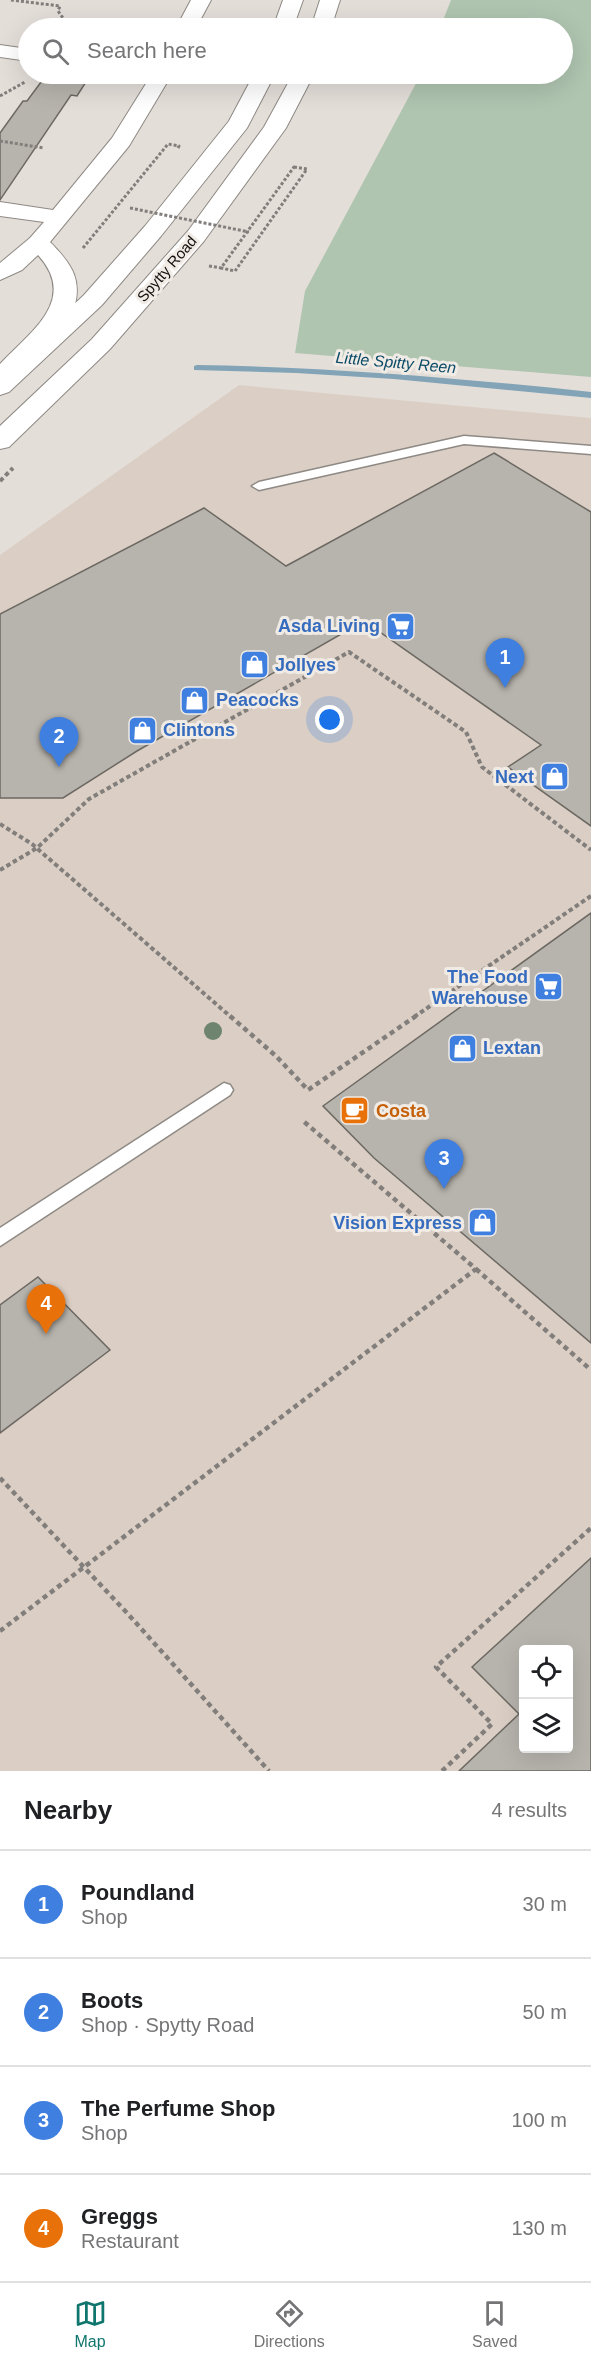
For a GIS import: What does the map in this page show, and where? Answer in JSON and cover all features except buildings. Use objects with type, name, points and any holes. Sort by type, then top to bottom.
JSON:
[{"type":"main road","points":[[287,18],[293,0]]},
{"type":"main road","points":[[324,18],[330,0]]},
{"type":"main road","name":"Spytty Road","points":[[0,387],[93,300],[153,231],[239,123],[259,84]]},
{"type":"main road","name":"Spytty Road","points":[[0,441],[101,344],[196,236],[275,128],[298,84]]},
{"type":"street","points":[[191,18],[201,0]]},
{"type":"street","points":[[0,51],[18,54]]},
{"type":"street","points":[[0,273],[14,265],[38,243],[121,141],[156,84]]},
{"type":"street","points":[[0,209],[59,217]]},
{"type":"street","points":[[0,380],[60,314],[66,301],[66,280],[61,268],[38,243]]},
{"type":"lane","points":[[259,486],[464,440],[591,450]]},
{"type":"lane","points":[[0,1238],[224,1090]]},
{"type":"path","points":[[11,0],[60,6]]},
{"type":"path","points":[[63,18],[58,11],[64,0]]},
{"type":"path","points":[[0,96],[24,84]]},
{"type":"path","points":[[0,141],[44,148]]},
{"type":"path","points":[[80,251],[168,144],[179,146],[172,155]]},
{"type":"path","points":[[209,266],[221,269],[234,271],[307,169],[294,167],[221,269]]},
{"type":"path","points":[[137,199],[130,208],[249,232]]},
{"type":"path","points":[[0,870],[37,848],[89,799],[349,652],[466,732],[482,767],[591,850]]},
{"type":"path","points":[[0,824],[37,848],[276,1056],[308,1090],[591,896]]},
{"type":"path","points":[[303,1120],[591,1370]]},
{"type":"path","points":[[0,1631],[476,1269]]},
{"type":"path","points":[[0,1478],[129,1614],[269,1771]]},
{"type":"path","points":[[442,1771],[492,1724],[436,1667],[591,1528]]},
{"type":"shaded area","points":[[239,385],[591,418],[591,1771],[0,1771],[0,555]]},
{"type":"green space","points":[[451,0],[591,0],[591,377],[295,353],[305,291],[416,84],[573,84],[573,18],[444,18]]},
{"type":"waterway","name":"Little Spitty Reen","points":[[197,368],[345,373],[444,380],[591,395]]},
{"type":"place","name":"Asda Living","points":[[401,626]]},
{"type":"place","name":"Jollyes","points":[[254,665]]},
{"type":"place","name":"Poundland","points":[[505,688]]},
{"type":"place","name":"Peacocks","points":[[195,700]]},
{"type":"place","name":"Clintons","points":[[142,730]]},
{"type":"place","name":"Boots","points":[[59,767]]},
{"type":"place","name":"Next","points":[[555,777]]},
{"type":"place","name":"The Food Warehouse","points":[[549,987]]},
{"type":"place","name":"Lextan","points":[[462,1048]]},
{"type":"place","name":"Costa","points":[[355,1111]]},
{"type":"place","name":"The Perfume Shop","points":[[444,1189]]},
{"type":"place","name":"Vision Express","points":[[483,1223]]},
{"type":"place","name":"Greggs","points":[[46,1334]]}]
